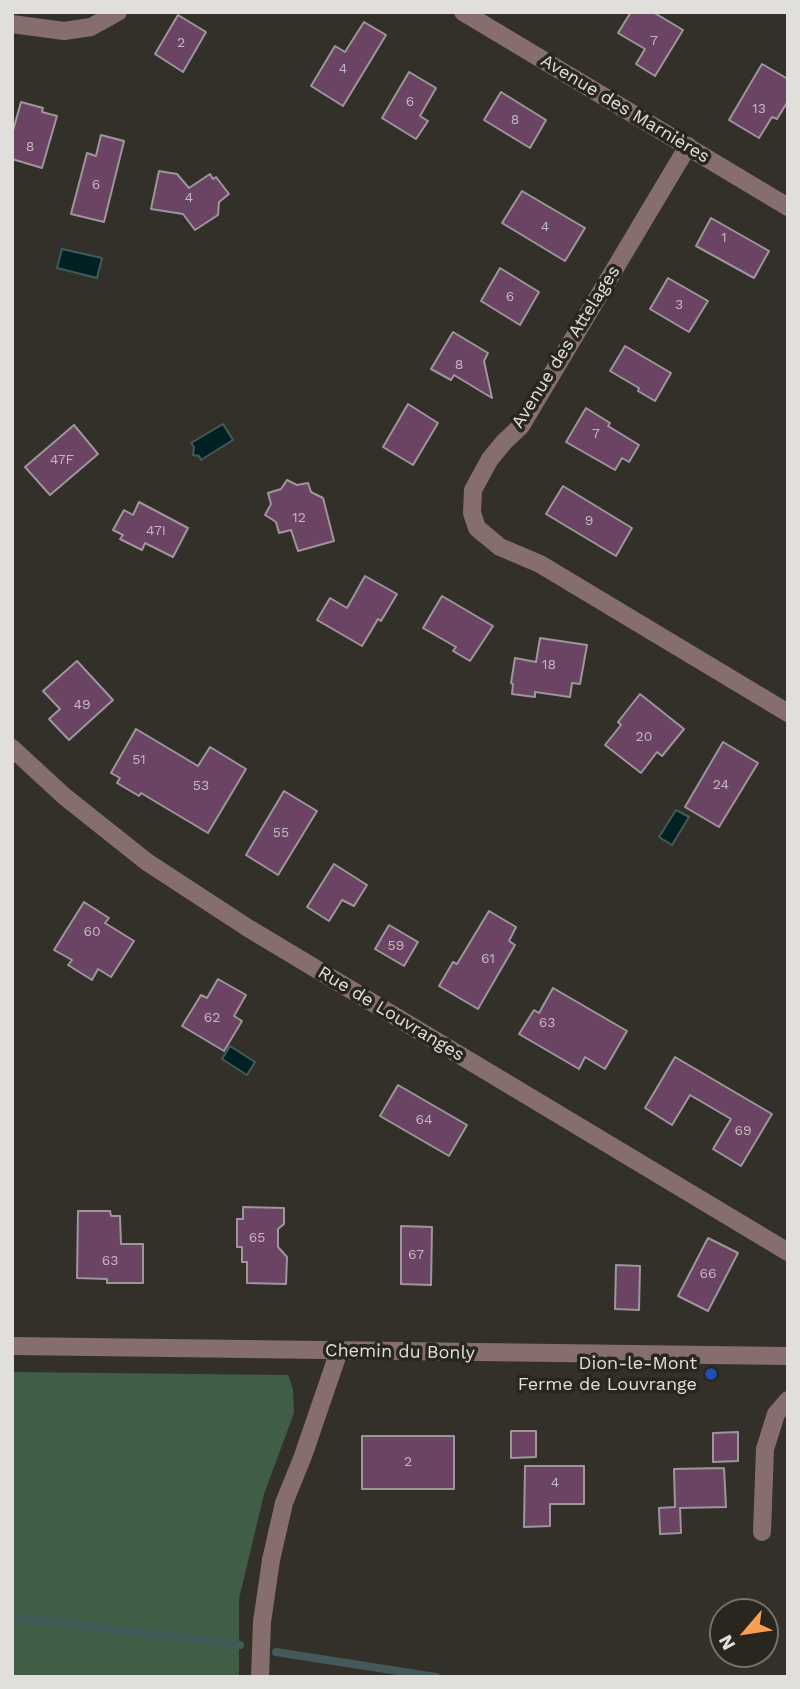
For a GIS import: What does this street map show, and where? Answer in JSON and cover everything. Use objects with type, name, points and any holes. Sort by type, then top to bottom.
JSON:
[{"type":"street","points":[[12,24],[64,31],[91,27],[118,12]]},
{"type":"street","name":"Avenue des Marnières","points":[[463,12],[788,206]]},
{"type":"street","name":"Avenue des Attelages","points":[[688,146],[521,426],[490,459],[473,490],[472,513],[477,528],[500,547],[540,564],[788,713]]},
{"type":"street","name":"Rue de Louvranges","points":[[12,748],[64,796],[147,862],[237,921],[788,1252]]},
{"type":"street","name":"Chemin du Bonly","points":[[12,1346],[788,1356]]},
{"type":"street","points":[[260,1677],[271,1559],[284,1503],[339,1351]]},
{"type":"street","points":[[762,1532],[765,1449],[776,1414],[788,1400]]},
{"type":"green space","points":[[12,1372],[288,1375],[293,1389],[294,1413],[264,1494],[239,1599],[239,1677],[12,1677]]},
{"type":"water","points":[[62,249],[102,258],[97,278],[57,268]]},
{"type":"water","points":[[223,424],[233,440],[201,460],[199,456],[193,455],[194,447],[191,443]]},
{"type":"water","points":[[676,810],[689,817],[672,845],[659,837]]},
{"type":"water","points":[[230,1046],[255,1062],[247,1075],[222,1059]]},
{"type":"building","points":[[631,12],[653,12],[683,30],[655,76],[636,64],[645,49],[618,33]]},
{"type":"building","points":[[178,15],[206,32],[183,72],[155,54]]},
{"type":"building","points":[[364,22],[386,35],[343,106],[311,86],[335,46],[345,52]]},
{"type":"building","points":[[762,64],[788,79],[788,101],[777,119],[772,117],[759,138],[729,120]]},
{"type":"building","points":[[409,72],[436,88],[420,116],[428,121],[416,139],[382,118]]},
{"type":"building","points":[[501,92],[546,120],[530,148],[484,120]]},
{"type":"building","points":[[21,102],[43,108],[42,112],[57,116],[42,168],[12,159],[12,134]]},
{"type":"building","points":[[101,135],[124,141],[104,222],[71,214],[87,153],[96,156]]},
{"type":"building","points":[[159,171],[177,174],[189,188],[210,174],[213,179],[216,177],[229,194],[219,202],[218,215],[195,230],[183,214],[151,209]]},
{"type":"building","points":[[522,191],[585,228],[565,261],[502,223]]},
{"type":"building","points":[[711,218],[769,251],[754,278],[696,246]]},
{"type":"building","points":[[500,268],[539,292],[520,325],[481,301]]},
{"type":"building","points":[[668,278],[708,301],[689,332],[650,309]]},
{"type":"building","points":[[453,332],[488,353],[484,361],[492,398],[454,375],[451,380],[431,369]]},
{"type":"building","points":[[625,346],[671,373],[655,401],[610,371]]},
{"type":"building","points":[[408,404],[438,423],[413,465],[383,447]]},
{"type":"building","points":[[586,408],[610,423],[608,426],[639,445],[629,462],[622,458],[615,470],[566,442]]},
{"type":"building","points":[[74,425],[98,454],[50,495],[25,467]]},
{"type":"building","points":[[287,480],[297,485],[308,483],[311,492],[323,498],[334,541],[298,551],[291,530],[279,533],[276,522],[265,515],[271,504],[268,493],[281,489]]},
{"type":"building","points":[[563,486],[632,528],[616,556],[546,514]]},
{"type":"building","points":[[139,502],[188,528],[173,557],[145,543],[142,550],[120,539],[123,535],[113,530],[124,510],[133,515]]},
{"type":"building","points":[[365,576],[397,594],[362,646],[317,620],[330,598],[347,608]]},
{"type":"building","points":[[442,596],[493,626],[470,661],[453,651],[456,647],[423,628]]},
{"type":"building","points":[[540,638],[587,645],[580,684],[572,683],[570,697],[535,692],[535,697],[512,694],[515,658],[536,662]]},
{"type":"building","points":[[77,661],[113,700],[69,740],[49,719],[60,709],[43,691]]},
{"type":"building","points":[[640,694],[684,729],[662,756],[657,752],[641,773],[605,745],[621,725],[618,722]]},
{"type":"building","points":[[136,729],[198,766],[210,747],[246,769],[208,833],[141,793],[139,796],[117,783],[120,778],[111,773]]},
{"type":"building","points":[[723,742],[758,763],[719,827],[685,807]]},
{"type":"building","points":[[284,791],[317,811],[278,875],[246,855]]},
{"type":"building","points":[[334,864],[367,885],[354,906],[342,900],[329,921],[307,907]]},
{"type":"building","points":[[84,902],[109,918],[105,923],[134,941],[111,977],[98,969],[92,980],[68,965],[72,960],[54,950]]},
{"type":"building","points":[[489,911],[516,927],[509,941],[515,945],[478,1009],[439,986],[453,962],[457,964]]},
{"type":"building","points":[[389,925],[418,942],[404,966],[375,949]]},
{"type":"building","points":[[218,979],[246,995],[234,1016],[242,1021],[224,1051],[182,1026],[201,995],[207,998]]},
{"type":"building","points":[[553,988],[627,1031],[605,1069],[585,1057],[579,1069],[519,1034],[534,1010],[539,1013]]},
{"type":"building","points":[[675,1057],[772,1114],[741,1166],[713,1149],[731,1119],[690,1095],[672,1125],[645,1108]]},
{"type":"building","points":[[398,1085],[467,1125],[449,1156],[380,1116]]},
{"type":"building","points":[[243,1207],[284,1208],[284,1224],[278,1229],[278,1247],[287,1257],[286,1284],[247,1283],[247,1262],[242,1262],[242,1247],[237,1247],[237,1219],[243,1219]]},
{"type":"building","points":[[78,1211],[110,1211],[111,1216],[120,1216],[121,1244],[143,1244],[143,1283],[107,1283],[107,1279],[77,1278]]},
{"type":"building","points":[[401,1226],[432,1227],[431,1285],[401,1284]]},
{"type":"building","points":[[708,1238],[738,1253],[708,1311],[678,1296]]},
{"type":"building","points":[[616,1265],[640,1266],[639,1310],[615,1309]]},
{"type":"building","points":[[511,1431],[536,1431],[536,1457],[511,1458]]},
{"type":"building","points":[[738,1432],[738,1461],[713,1462],[713,1433]]},
{"type":"building","points":[[362,1436],[454,1436],[454,1489],[362,1489]]},
{"type":"building","points":[[525,1466],[584,1466],[584,1504],[550,1504],[550,1526],[524,1527]]},
{"type":"building","points":[[724,1468],[726,1507],[680,1508],[681,1533],[660,1534],[659,1508],[675,1507],[674,1469]]},
{"type":"waterway","points":[[12,1617],[240,1645]]},
{"type":"waterway","points":[[276,1652],[436,1677]]},
{"type":"place","name":"Dion-le-Mont Ferme de Louvrange","points":[[711,1374]]}]
